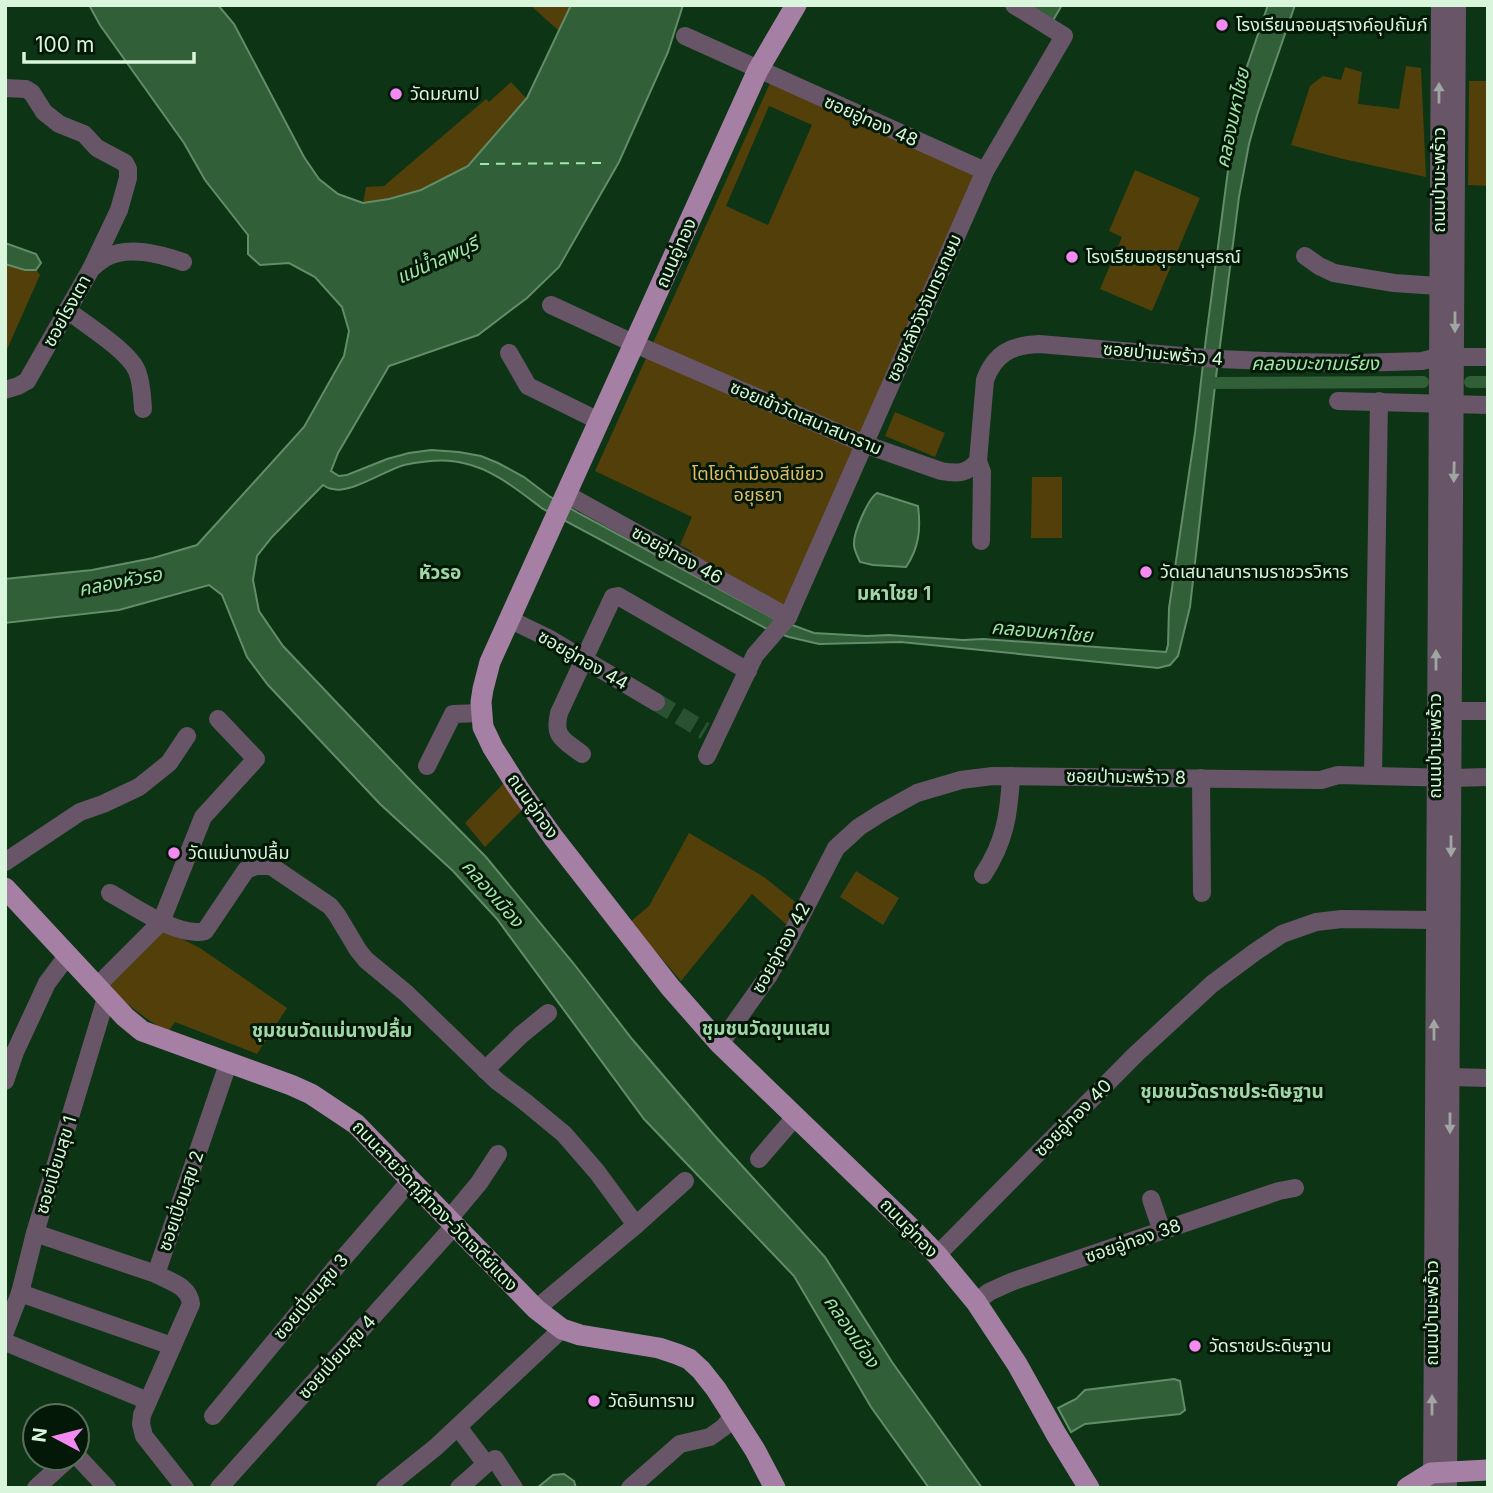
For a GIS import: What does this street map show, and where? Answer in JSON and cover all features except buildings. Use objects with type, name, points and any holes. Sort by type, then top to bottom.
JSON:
[{"type":"main road","name":"ถนนอู่ทอง","points":[[796,5],[758,70],[490,662],[483,689],[483,727],[519,789],[553,837],[670,988],[720,1044],[937,1255],[975,1302],[1017,1364],[1090,1488]]},
{"type":"main road","name":"ถนนสายวัดกุฎีทอง-วัดเจดีย์แดง","points":[[5,888],[101,993],[142,1031],[291,1085],[311,1094],[356,1124],[536,1309],[562,1329],[580,1335],[659,1348],[689,1359],[701,1370],[733,1416],[775,1488]]},
{"type":"main road","points":[[1408,1488],[1488,1470]]},
{"type":"street","name":"ซอยหลังวังจันทรเกษม","points":[[707,756],[711,734],[755,655],[786,619],[985,172],[1064,36],[1014,5]]},
{"type":"street","name":"ถนนป่ามะพร้าว","points":[[1440,5],[1448,175],[1443,778],[1450,1077],[1440,1480]]},
{"type":"street","name":"ถนนป่ามะพร้าว","points":[[1446,357],[1438,286],[1448,175],[1457,5]]},
{"type":"street","name":"ซอยอู่ทอง 48","points":[[685,36],[985,172]]},
{"type":"street","points":[[5,88],[26,89],[32,93],[44,113],[59,124],[84,134],[97,148],[125,163],[128,169],[119,209],[91,268]]},
{"type":"street","name":"ซอยโรงเตา","points":[[5,390],[27,381],[91,268],[105,257],[122,253],[151,253],[183,262]]},
{"type":"street","points":[[1305,256],[1334,273],[1394,283],[1438,286]]},
{"type":"street","name":"ซอยเข้าวัดเสนาสนาราม","points":[[551,305],[864,444],[954,474],[971,469],[978,461]]},
{"type":"street","points":[[67,310],[124,354],[136,368],[142,387],[143,409]]},
{"type":"street","name":"ซอยป่ามะพร้าว 4","points":[[981,541],[982,472],[978,461],[985,380],[989,367],[1010,349],[1025,344],[1039,344],[1219,359],[1355,362],[1488,357]]},
{"type":"street","points":[[509,353],[528,386],[599,421]]},
{"type":"street","points":[[1338,401],[1488,405]]},
{"type":"street","points":[[1373,776],[1379,401]]},
{"type":"street","name":"ถนนป่ามะพร้าว","points":[[1440,1480],[1434,920],[1443,778],[1452,712],[1446,404]]},
{"type":"street","name":"ซอยอู่ทอง 46","points":[[561,504],[786,619]]},
{"type":"street","points":[[582,754],[561,737],[556,726],[583,659],[615,596],[748,671]]},
{"type":"street","name":"ซอยอู่ทอง 44","points":[[509,619],[548,638],[656,702]]},
{"type":"street","points":[[1452,712],[1488,711]]},
{"type":"street","points":[[426,766],[453,714],[481,713]]},
{"type":"street","points":[[101,993],[161,922],[202,817],[256,759],[218,719]]},
{"type":"street","points":[[5,862],[80,812],[139,787],[169,763],[187,736]]},
{"type":"street","name":"ซอยป่ามะพร้าว 8","points":[[836,848],[859,827],[917,793],[961,780],[993,776],[1321,780],[1338,775],[1488,777]]},
{"type":"street","points":[[983,875],[1000,846],[1009,806],[1011,776]]},
{"type":"street","points":[[1201,778],[1202,893]]},
{"type":"street","name":"ซอยอู่ทอง 42","points":[[720,1044],[769,975],[836,848]]},
{"type":"street","points":[[110,893],[161,922],[196,933],[205,931],[246,870],[256,866],[271,866],[330,906],[366,960],[407,993],[485,1070],[564,1134],[597,1172],[636,1225]]},
{"type":"street","name":"ซอยอู่ทอง 40","points":[[937,1255],[1135,1055],[1212,984],[1255,952],[1282,934],[1316,922],[1342,919],[1434,920]]},
{"type":"street","points":[[5,1081],[15,1052],[47,983],[68,955]]},
{"type":"street","name":"ซอยเปี่ยมสุข 1","points":[[5,1332],[20,1293],[101,993]]},
{"type":"street","points":[[485,1070],[548,1013]]},
{"type":"street","name":"ซอยเปี่ยมสุข 2","points":[[185,1488],[145,1436],[141,1424],[142,1415],[191,1304],[190,1295],[183,1288],[156,1274],[229,1061]]},
{"type":"street","points":[[1450,1077],[1488,1078]]},
{"type":"street","points":[[759,1159],[796,1116]]},
{"type":"street","name":"ซอยเปี่ยมสุข 4","points":[[219,1488],[452,1222],[498,1154]]},
{"type":"street","name":"ซอยเปี่ยมสุข 3","points":[[213,1416],[411,1180]]},
{"type":"street","points":[[536,1309],[685,1181]]},
{"type":"street","name":"ซอยอู่ทอง 38","points":[[975,1302],[1011,1282],[1279,1191],[1295,1188]]},
{"type":"street","points":[[1151,1199],[1162,1231]]},
{"type":"street","points":[[35,1233],[156,1274]]},
{"type":"street","points":[[20,1293],[172,1346]]},
{"type":"street","points":[[385,1488],[436,1447],[562,1329]]},
{"type":"street","points":[[5,1342],[148,1401]]},
{"type":"street","points":[[630,1488],[680,1444],[710,1437],[733,1416]]},
{"type":"street","points":[[458,1427],[486,1464]]},
{"type":"street","points":[[459,1488],[495,1459],[514,1488]]},
{"type":"street","points":[[91,1471],[107,1488]]},
{"type":"street","points":[[36,1488],[54,1472]]},
{"type":"green space","points":[[530,5],[571,5],[559,31]]},
{"type":"green space","points":[[1406,66],[1421,68],[1426,177],[1291,145],[1310,86],[1323,76],[1341,80],[1345,67],[1362,72],[1358,104],[1399,109]]},
{"type":"green space","points":[[771,81],[976,173],[860,435],[653,343]],"holes":[[[769,106],[812,125],[768,225],[726,206]]]},
{"type":"green space","points":[[1469,81],[1488,81],[1488,186],[1468,185]]},
{"type":"green space","points":[[511,82],[527,99],[467,166],[421,190],[363,203],[366,187],[384,186],[486,99],[489,102]]},
{"type":"green space","points":[[1135,170],[1200,198],[1152,311],[1100,289],[1122,237],[1109,231]]},
{"type":"green space","points":[[5,264],[36,270],[40,275],[5,354]]},
{"type":"green space","name":"โตโยต้าเมืองสีเขียว อยุธยา","points":[[647,356],[855,447],[785,607],[696,559],[697,556],[691,553],[692,551],[680,545],[692,517],[595,471]]},
{"type":"green space","points":[[895,412],[945,433],[935,457],[885,436]]},
{"type":"green space","points":[[1032,477],[1062,477],[1062,538],[1031,538]]},
{"type":"green space","points":[[504,783],[523,809],[485,847],[465,823]]},
{"type":"green space","points":[[689,833],[764,877],[799,905],[788,926],[752,894],[681,981],[630,922],[649,906]]},
{"type":"green space","points":[[856,871],[899,898],[883,925],[840,897]]},
{"type":"green space","points":[[160,928],[200,948],[287,1008],[257,1054],[175,1022],[168,1032],[151,1022],[106,985]]},
{"type":"water","points":[[89,5],[218,5],[234,24],[304,157],[319,179],[338,194],[363,203],[421,190],[468,166],[527,98],[571,5],[683,5],[668,52],[619,162],[559,267],[527,298],[478,335],[389,366],[338,453],[331,471],[339,476],[347,475],[387,459],[431,450],[481,456],[524,477],[580,514],[773,618],[814,633],[983,639],[1166,652],[1169,608],[1195,433],[1232,121],[1242,81],[1268,5],[1295,5],[1249,144],[1239,197],[1216,377],[1190,607],[1178,656],[1170,665],[1158,668],[901,642],[819,644],[789,637],[767,629],[543,509],[495,475],[456,461],[404,465],[340,490],[323,485],[257,556],[253,580],[259,611],[283,646],[486,857],[632,1039],[714,1135],[825,1257],[892,1362],[982,1488],[929,1488],[871,1407],[794,1276],[644,1119],[497,919],[453,871],[380,804],[268,685],[247,657],[222,595],[209,585],[119,610],[5,623],[5,579],[92,570],[153,558],[197,545],[304,427],[344,356],[349,331],[342,307],[315,277],[289,263],[260,265],[248,254],[248,235],[205,180],[184,143],[100,25]]},
{"type":"water","points":[[1025,5],[1062,5],[1052,22]]},
{"type":"water","points":[[5,243],[36,254],[41,263],[36,270],[5,264]]},
{"type":"water","points":[[877,493],[918,506],[918,538],[906,567],[860,562],[855,551],[854,540],[858,525],[869,502]]},
{"type":"water","points":[[1174,1379],[1180,1381],[1185,1410],[1180,1414],[1085,1424],[1071,1432],[1058,1408],[1076,1399],[1085,1390]]},
{"type":"water","points":[[564,1474],[574,1481],[576,1488],[537,1488],[553,1475]]},
{"type":"waterway","name":"คลองมะขามเรียง","points":[[1208,383],[1423,382]]},
{"type":"waterway","name":"คลองมะขามเรียง","points":[[1470,382],[1488,382]]},
{"type":"ferry route","points":[[480,164],[607,163]]},
{"type":"tunnel","points":[[656,702],[705,731]]},
{"type":"place","name":"โรงเรียนจอมสุรางค์อุปถัมภ์","points":[[1222,25]]},
{"type":"place","name":"วัดมณฑป","points":[[396,94]]},
{"type":"place","name":"โรงเรียนอยุธยานุสรณ์","points":[[1072,257]]},
{"type":"place","name":"วัดเสนาสนารามราชวรวิหาร","points":[[1146,572]]},
{"type":"place","name":"วัดแม่นางปลื้ม","points":[[174,853]]},
{"type":"place","name":"วัดราชประดิษฐาน","points":[[1195,1346]]},
{"type":"place","name":"วัดอินทาราม","points":[[594,1401]]},
{"type":"district","name":"หัวรอ","points":[[440,572]]},
{"type":"district","name":"มหาไชย 1","points":[[894,593]]},
{"type":"district","name":"ชุมชนวัดขุนแสน","points":[[766,1028]]},
{"type":"district","name":"ชุมชนวัดแม่นางปลื้ม","points":[[332,1030]]},
{"type":"district","name":"ชุมชนวัดราชประดิษฐาน","points":[[1232,1091]]},
{"type":"water label","name":"คลองมหาไชย","points":[[1232,118]]},
{"type":"water label","name":"แม่น้ำลพบุรี","points":[[437,260]]},
{"type":"water label","name":"คลองหัวรอ","points":[[120,581]]},
{"type":"water label","name":"คลองมหาไชย","points":[[1042,631]]},
{"type":"water label","name":"คลองเมือง","points":[[493,893]]},
{"type":"water label","name":"คลองเมือง","points":[[852,1331]]}]
